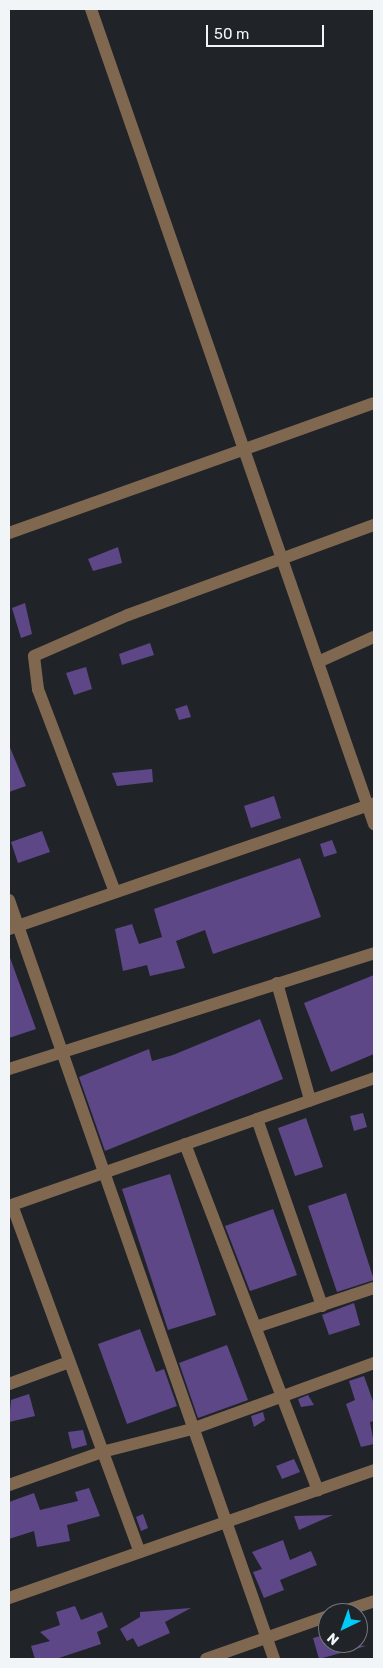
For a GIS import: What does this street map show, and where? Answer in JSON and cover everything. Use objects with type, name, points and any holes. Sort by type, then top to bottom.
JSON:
[{"type":"street","points":[[91,9],[318,662],[371,805],[374,824]]},
{"type":"street","points":[[9,532],[374,403]]},
{"type":"street","points":[[115,892],[38,689],[34,656],[282,557],[374,525]]},
{"type":"street","points":[[318,662],[374,637]]},
{"type":"street","points":[[13,927],[371,805]]},
{"type":"street","points":[[9,900],[13,927],[103,1172],[274,1659]]},
{"type":"street","points":[[9,1069],[59,1050],[374,953]]},
{"type":"street","points":[[277,983],[310,1100]]},
{"type":"street","points":[[140,1552],[10,1205],[374,1078]]},
{"type":"street","points":[[257,1119],[322,1306]]},
{"type":"street","points":[[185,1144],[318,1490]]},
{"type":"street","points":[[256,1328],[374,1288]]},
{"type":"street","points":[[9,1384],[69,1362]]},
{"type":"street","points":[[9,1485],[102,1452],[192,1429],[281,1393],[374,1363]]},
{"type":"street","points":[[9,1598],[374,1470]]},
{"type":"street","points":[[206,1659],[318,1619]]},
{"type":"building","points":[[118,547],[122,563],[93,571],[88,559]]},
{"type":"building","points":[[25,603],[32,634],[21,638],[12,608]]},
{"type":"building","points":[[150,643],[154,655],[122,665],[119,654]]},
{"type":"building","points":[[86,667],[92,689],[74,695],[66,673]]},
{"type":"building","points":[[187,705],[191,717],[179,720],[175,709]]},
{"type":"building","points":[[9,745],[26,786],[9,792]]},
{"type":"building","points":[[152,769],[153,782],[117,786],[112,773]]},
{"type":"building","points":[[274,796],[281,818],[251,828],[244,806]]},
{"type":"building","points":[[42,831],[50,852],[18,863],[11,842]]},
{"type":"building","points":[[332,840],[337,853],[324,857],[320,844]]},
{"type":"building","points":[[300,858],[321,917],[213,954],[205,930],[176,941],[185,968],[150,976],[147,965],[123,971],[115,929],[132,924],[139,944],[162,937],[154,909]]},
{"type":"building","points":[[9,955],[36,1029],[9,1038]]},
{"type":"building","points":[[374,975],[374,1054],[331,1072],[304,1003]]},
{"type":"building","points":[[260,1019],[283,1079],[105,1151],[79,1077],[149,1049],[152,1061],[173,1055]]},
{"type":"building","points":[[363,1113],[367,1127],[354,1131],[350,1116]]},
{"type":"building","points":[[306,1118],[323,1167],[295,1176],[278,1128]]},
{"type":"building","points":[[170,1174],[216,1315],[168,1330],[122,1189]]},
{"type":"building","points":[[346,1193],[374,1280],[337,1292],[308,1206]]},
{"type":"building","points":[[273,1209],[297,1275],[250,1291],[225,1226]]},
{"type":"building","points":[[354,1303],[360,1325],[329,1335],[322,1315]]},
{"type":"building","points":[[140,1329],[156,1372],[164,1369],[177,1406],[127,1424],[98,1344]]},
{"type":"building","points":[[227,1345],[248,1400],[198,1418],[179,1363]]},
{"type":"building","points":[[364,1376],[374,1404],[374,1421],[370,1422],[374,1444],[361,1447],[346,1404],[355,1400],[349,1381]]},
{"type":"building","points":[[29,1394],[35,1416],[9,1422],[11,1400]]},
{"type":"building","points":[[308,1395],[314,1405],[301,1407],[298,1399]]},
{"type":"building","points":[[263,1412],[265,1420],[254,1427],[251,1416]]},
{"type":"building","points":[[83,1430],[87,1445],[72,1449],[68,1432]]},
{"type":"building","points":[[294,1459],[300,1472],[282,1479],[276,1466]]},
{"type":"building","points":[[89,1488],[100,1516],[67,1525],[70,1541],[37,1547],[34,1531],[9,1539],[9,1502],[34,1493],[40,1510],[78,1501],[75,1492]]},
{"type":"building","points":[[143,1514],[148,1528],[141,1531],[136,1517]]},
{"type":"building","points":[[333,1515],[299,1530],[294,1516]]},
{"type":"building","points":[[283,1540],[290,1560],[311,1551],[317,1565],[280,1580],[284,1590],[264,1598],[253,1572],[262,1569],[252,1552]]},
{"type":"building","points":[[75,1606],[81,1620],[102,1612],[108,1627],[97,1632],[101,1644],[56,1659],[35,1659],[31,1646],[50,1641],[40,1632],[60,1625],[56,1612]]},
{"type":"building","points":[[191,1608],[165,1622],[170,1633],[138,1647],[133,1638],[127,1641],[120,1629],[140,1617],[140,1612]]},
{"type":"building","points":[[318,1637],[318,1653],[341,1653],[319,1659],[313,1638]]}]
